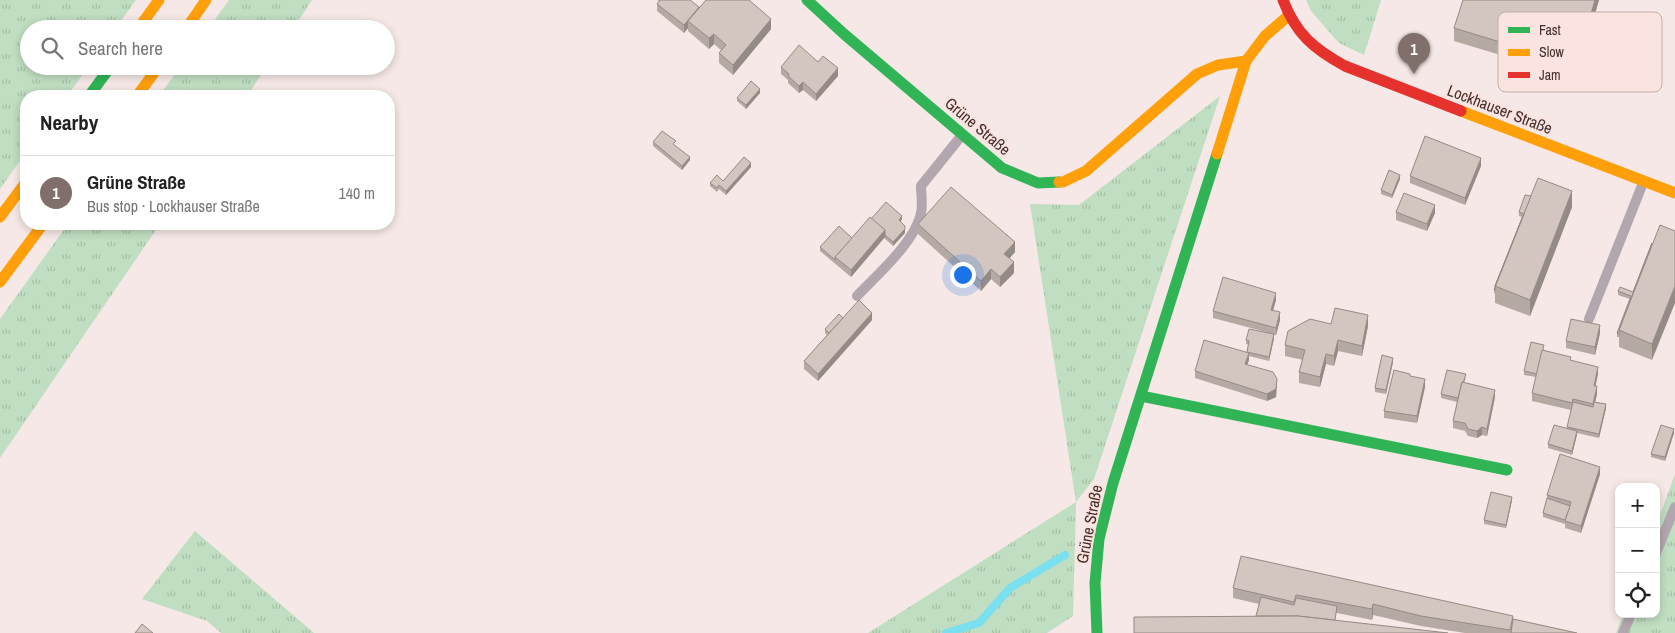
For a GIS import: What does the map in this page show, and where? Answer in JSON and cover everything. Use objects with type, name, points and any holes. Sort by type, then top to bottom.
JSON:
[{"type":"main road","points":[[145,20],[159,0]]},
{"type":"main road","points":[[192,20],[206,0]]},
{"type":"main road","name":"Grüne Straße","points":[[807,0],[844,34],[1002,168],[1038,183],[1063,182],[1086,171],[1197,74],[1218,64],[1246,61]]},
{"type":"main road","name":"Lockhauser Straße","points":[[1283,0],[1288,16],[1297,31],[1311,46],[1345,66],[1675,193]]},
{"type":"main road","name":"Grüne Straße","points":[[1097,633],[1095,583],[1099,539],[1113,482],[1246,61],[1258,42],[1288,16]]},
{"type":"main road","points":[[93,90],[104,75]]},
{"type":"main road","points":[[141,90],[152,75]]},
{"type":"main road","points":[[0,217],[20,190]]},
{"type":"main road","points":[[0,282],[39,230]]},
{"type":"main road","points":[[1141,396],[1507,470]]},
{"type":"lane","points":[[857,296],[903,248],[913,232],[921,213],[920,186],[962,135]]},
{"type":"lane","points":[[1590,319],[1644,181]]},
{"type":"lane","points":[[1660,543],[1675,507]]},
{"type":"lane","points":[[1623,633],[1629,618]]},
{"type":"green space","points":[[0,0],[136,0],[122,20],[20,20],[20,75],[82,75],[71,90],[20,90],[20,161],[0,189]]},
{"type":"green space","points":[[229,0],[312,0],[299,20],[215,20]]},
{"type":"green space","points":[[1306,0],[1381,0],[1364,55],[1339,43],[1311,11]]},
{"type":"green space","points":[[174,75],[261,75],[251,90],[163,90]]},
{"type":"green space","points":[[1220,96],[1094,479],[1076,502],[1030,204],[1079,205]]},
{"type":"green space","points":[[64,230],[156,230],[0,458],[0,319]]},
{"type":"green space","points":[[1675,474],[1675,633],[1616,633],[1622,618],[1660,618],[1660,515]]},
{"type":"green space","points":[[1076,502],[1073,616],[1047,633],[868,633]]},
{"type":"green space","points":[[195,531],[314,633],[221,633],[207,621],[142,599]]},
{"type":"building","points":[[660,0],[690,0],[699,7],[684,25],[657,4]]},
{"type":"building","points":[[706,0],[749,0],[771,19],[733,65],[719,53],[726,45],[714,34],[709,38],[688,21]]},
{"type":"building","points":[[1463,0],[1595,0],[1592,12],[1498,12],[1498,41],[1454,28]]},
{"type":"building","points":[[799,45],[818,62],[823,56],[838,68],[816,94],[803,82],[799,86],[781,67]]},
{"type":"building","points":[[751,81],[760,89],[746,105],[737,98]]},
{"type":"building","points":[[662,131],[676,141],[673,144],[690,157],[682,166],[653,142]]},
{"type":"building","points":[[1425,136],[1481,158],[1465,198],[1410,176]]},
{"type":"building","points":[[744,157],[751,163],[726,191],[719,185],[717,188],[710,183],[717,175],[723,181]]},
{"type":"building","points":[[1389,170],[1400,175],[1392,195],[1381,190]]},
{"type":"building","points":[[1538,178],[1572,191],[1530,300],[1495,286]]},
{"type":"building","points":[[951,187],[1015,242],[1004,254],[1014,262],[1000,277],[991,269],[981,281],[918,224]]},
{"type":"building","points":[[1404,193],[1435,205],[1427,224],[1396,212]]},
{"type":"building","points":[[1525,195],[1531,196],[1524,214],[1519,212]]},
{"type":"building","points":[[886,202],[902,216],[899,220],[905,226],[905,229],[893,242],[885,235],[885,230],[871,219]]},
{"type":"building","points":[[870,217],[885,230],[851,270],[835,257]]},
{"type":"building","points":[[1660,225],[1675,231],[1675,286],[1652,344],[1619,330]]},
{"type":"building","points":[[839,226],[852,238],[835,257],[835,260],[820,247]]},
{"type":"building","points":[[1652,243],[1619,334],[1617,333],[1631,296],[1618,291],[1620,287],[1633,292]]},
{"type":"building","points":[[1223,277],[1276,293],[1271,310],[1280,312],[1276,328],[1213,311]]},
{"type":"building","points":[[859,300],[872,313],[818,374],[804,361]]},
{"type":"building","points":[[1335,308],[1368,315],[1362,346],[1338,340],[1334,356],[1326,354],[1320,377],[1299,372],[1305,350],[1285,345],[1288,331],[1310,319],[1331,324]]},
{"type":"building","points":[[839,314],[843,318],[829,333],[825,329]]},
{"type":"building","points":[[1571,319],[1600,325],[1595,347],[1566,341]]},
{"type":"building","points":[[1249,329],[1274,334],[1269,357],[1247,352],[1249,341],[1246,340]]},
{"type":"building","points":[[1204,340],[1249,353],[1245,364],[1273,372],[1277,379],[1276,389],[1267,394],[1195,371]]},
{"type":"building","points":[[1531,342],[1544,345],[1537,374],[1524,371]]},
{"type":"building","points":[[1542,350],[1571,357],[1570,360],[1598,367],[1594,386],[1597,386],[1593,404],[1573,399],[1572,403],[1532,393]]},
{"type":"building","points":[[1382,355],[1393,358],[1386,390],[1375,388]]},
{"type":"building","points":[[1394,370],[1425,379],[1417,416],[1384,411]]},
{"type":"building","points":[[1447,370],[1466,374],[1458,398],[1441,394]]},
{"type":"building","points":[[1462,382],[1495,390],[1487,429],[1482,427],[1477,431],[1468,429],[1465,423],[1453,421]]},
{"type":"building","points":[[1573,402],[1593,407],[1594,402],[1606,404],[1599,434],[1567,427]]},
{"type":"building","points":[[1554,425],[1577,431],[1572,451],[1548,444]]},
{"type":"building","points":[[1661,425],[1674,429],[1665,457],[1651,454]]},
{"type":"building","points":[[1560,454],[1600,467],[1581,526],[1565,521],[1571,502],[1547,495]]},
{"type":"building","points":[[1491,492],[1512,497],[1506,525],[1484,520]]},
{"type":"building","points":[[1547,498],[1570,506],[1565,520],[1543,513]]},
{"type":"building","points":[[1241,556],[1513,616],[1510,630],[1421,616],[1373,604],[1372,609],[1296,595],[1294,602],[1233,588]]},
{"type":"building","points":[[1261,597],[1294,605],[1296,598],[1337,606],[1335,620],[1298,616],[1256,616]]},
{"type":"building","points":[[1298,616],[1448,633],[1134,633],[1134,617]]},
{"type":"building","points":[[1513,619],[1577,633],[1511,633]]},
{"type":"building","points":[[142,624],[153,633],[135,633]]},
{"type":"waterway","points":[[946,633],[979,623],[1010,588],[1065,555]]},
{"type":"traffic: fast","points":[[807,0],[844,34],[1002,168],[1038,183],[1059,182]]},
{"type":"traffic: fast","points":[[93,90],[104,75]]},
{"type":"traffic: fast","points":[[1097,633],[1095,583],[1099,539],[1113,483],[1217,154]]},
{"type":"traffic: fast","points":[[1141,396],[1507,470]]},
{"type":"traffic: slow","points":[[145,20],[159,0]]},
{"type":"traffic: slow","points":[[192,20],[206,0]]},
{"type":"traffic: slow","points":[[1217,154],[1246,61],[1265,36],[1288,16]]},
{"type":"traffic: slow","points":[[1059,182],[1063,182],[1086,171],[1197,74],[1218,65],[1246,61]]},
{"type":"traffic: slow","points":[[141,90],[152,75]]},
{"type":"traffic: slow","points":[[1461,111],[1675,193]]},
{"type":"traffic: slow","points":[[0,217],[20,190]]},
{"type":"traffic: slow","points":[[0,282],[39,230]]},
{"type":"traffic: jam","points":[[1283,0],[1300,31],[1315,47],[1334,60],[1461,111]]},
{"type":"place","name":"Grüne Straße","points":[[1414,74]]}]
